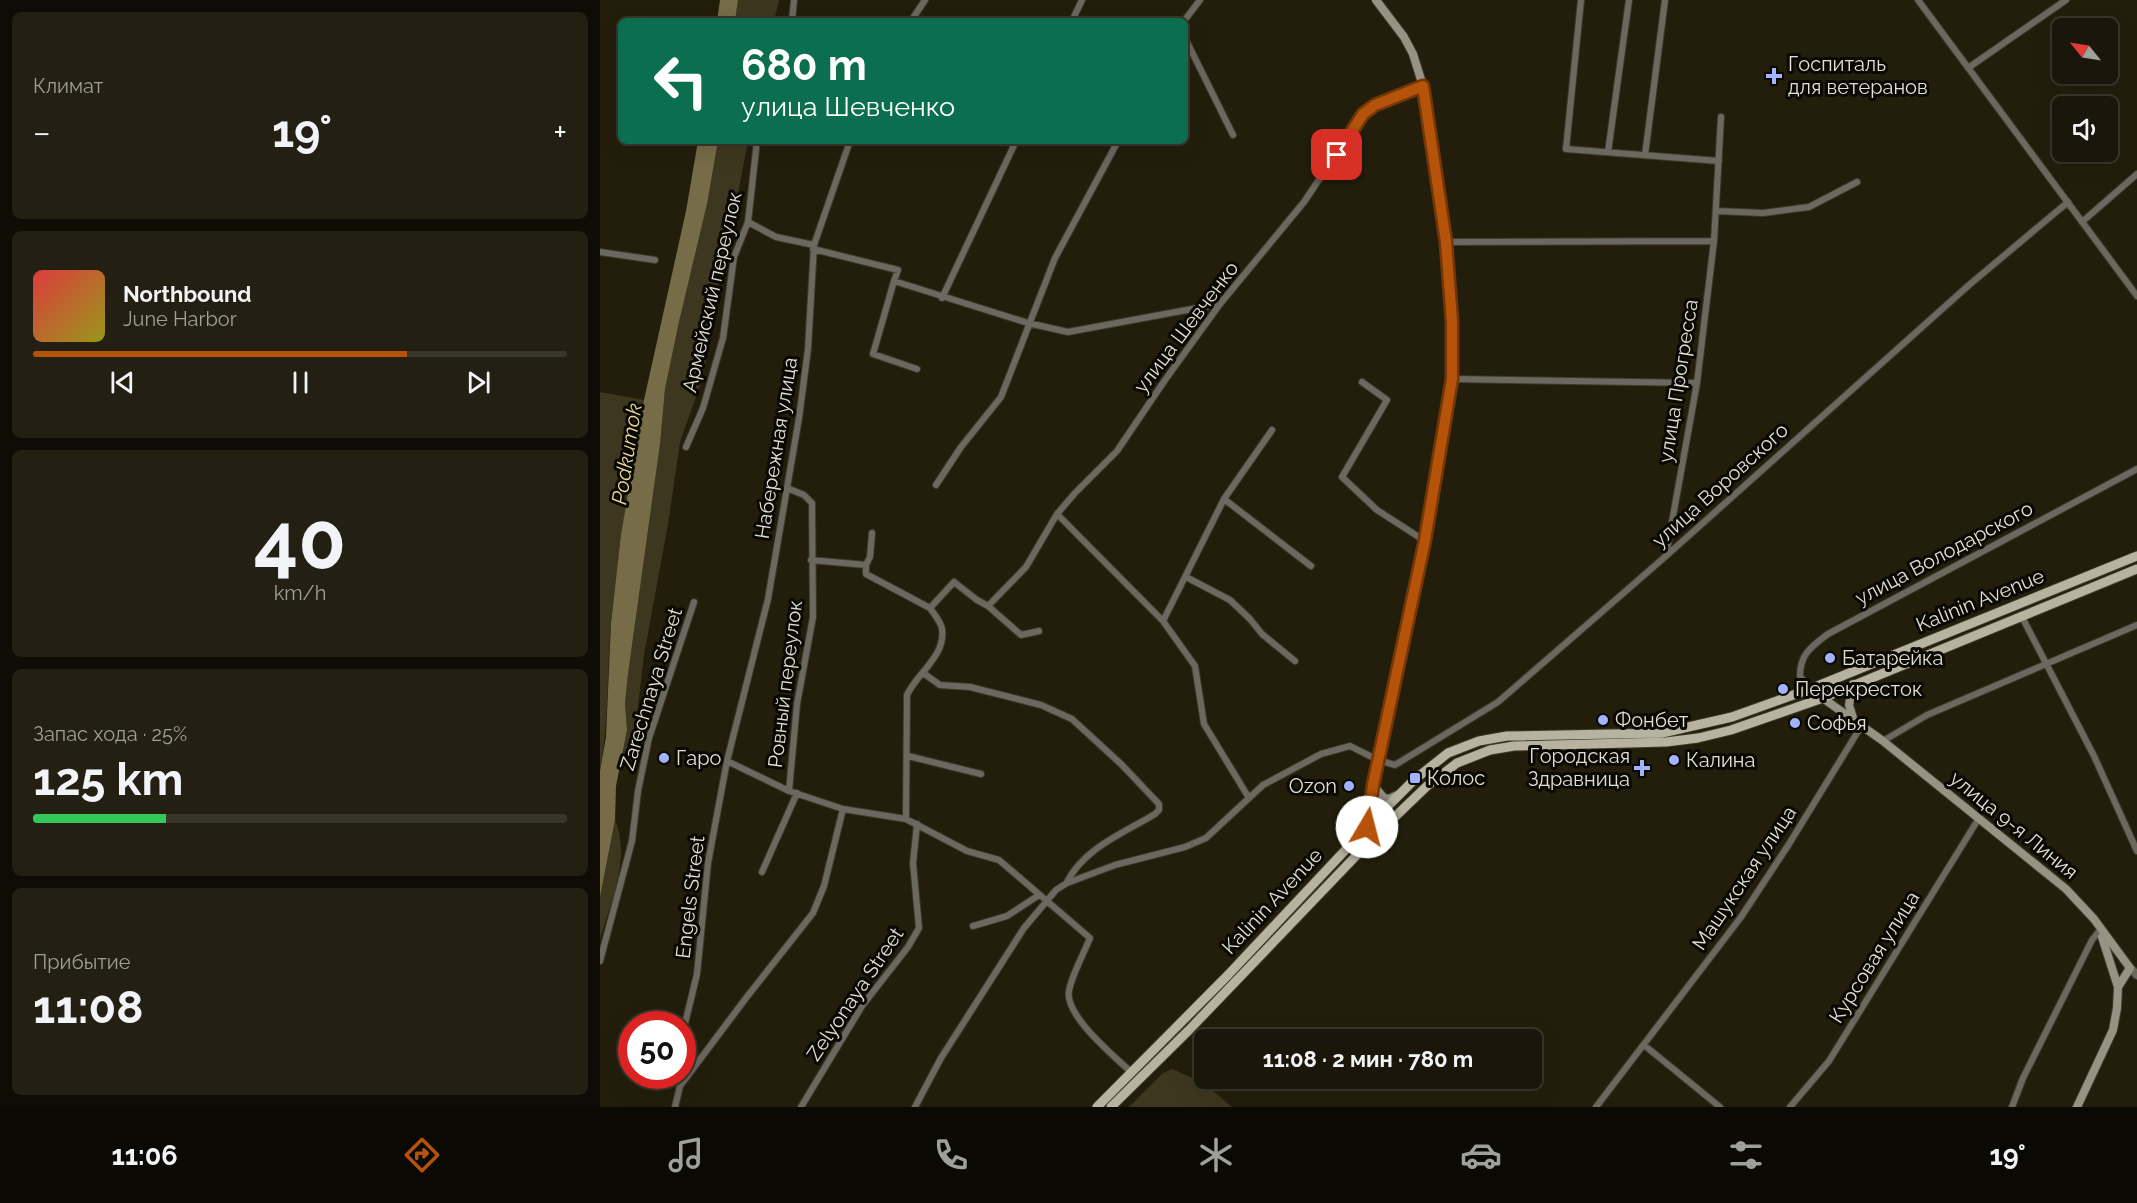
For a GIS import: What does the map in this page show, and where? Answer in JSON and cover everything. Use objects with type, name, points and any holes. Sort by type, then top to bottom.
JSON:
[{"type":"main road","points":[[1376,0],[1399,30],[1413,54],[1423,86],[1446,242],[1452,321],[1452,379],[1425,540],[1373,785],[1367,827],[1376,835]]},
{"type":"main road","name":"Kalinin Avenue","points":[[1096,1107],[1227,975],[1367,827],[1400,794],[1448,753],[1479,741],[1533,735],[1662,733],[1732,717],[1810,689],[2137,556]]},
{"type":"main road","name":"Kalinin Avenue","points":[[1111,1107],[1189,1030],[1376,835],[1441,773],[1474,755],[1514,746],[1666,742],[1698,738],[1731,730],[1823,698],[2137,569]]},
{"type":"main road","points":[[1853,684],[1849,705],[1853,718]]},
{"type":"main road","name":"улица 9-я Линия","points":[[1810,689],[1883,741],[2066,889],[2094,919],[2130,968]]},
{"type":"main road","points":[[1373,785],[1384,798],[1389,799],[1400,794]]},
{"type":"main road","points":[[2077,1107],[2113,1030],[2117,1008],[2118,987],[2100,930]]},
{"type":"main road","points":[[2118,987],[2130,968]]},
{"type":"street","points":[[792,18],[794,0]]},
{"type":"street","points":[[913,18],[925,0]]},
{"type":"street","points":[[1073,18],[1082,0]]},
{"type":"street","points":[[1186,18],[1200,0]]},
{"type":"street","points":[[1581,0],[1566,149],[1719,161]]},
{"type":"street","points":[[1608,152],[1629,0]]},
{"type":"street","points":[[1645,155],[1665,0]]},
{"type":"street","points":[[1918,0],[2137,296]]},
{"type":"street","points":[[1968,68],[2066,0]]},
{"type":"street","points":[[1188,44],[1233,135]]},
{"type":"street","name":"улица Шевченко","points":[[988,606],[1026,567],[1058,514],[1075,493],[1117,451],[1220,304],[1304,202],[1363,114],[1375,105],[1423,86]]},
{"type":"street","name":"улица Прогресса","points":[[1666,556],[1697,383],[1714,241],[1721,117]]},
{"type":"street","name":"Армейский переулок","points":[[686,447],[703,408],[723,338],[734,257],[748,222],[757,144]]},
{"type":"street","name":"Набережная улица","points":[[727,761],[768,599],[799,418],[808,349],[814,247],[849,144]]},
{"type":"street","points":[[942,298],[1015,144]]},
{"type":"street","points":[[936,485],[961,447],[1001,397],[1055,258],[1116,144]]},
{"type":"street","points":[[2082,222],[2137,174]]},
{"type":"street","points":[[1716,211],[1763,213],[1809,207],[1857,182]]},
{"type":"street","name":"улица Воровского","points":[[1378,760],[1395,765],[1498,702],[1666,556],[1969,285],[2068,202]]},
{"type":"street","points":[[748,222],[776,237],[898,270],[873,354],[917,369]]},
{"type":"street","points":[[1446,242],[1714,241]]},
{"type":"street","points":[[600,252],[655,260]]},
{"type":"street","points":[[894,281],[942,298],[1068,333],[1220,304]]},
{"type":"street","points":[[1452,379],[1697,383]]},
{"type":"street","points":[[1362,382],[1387,400],[1342,477],[1377,510],[1425,540]]},
{"type":"street","points":[[1163,621],[1224,499],[1272,430]]},
{"type":"street","name":"улица Володарского","points":[[1810,689],[1800,676],[1800,662],[1812,646],[1827,634],[2137,469]]},
{"type":"street","name":"Ровный переулок","points":[[787,488],[804,495],[812,503],[813,617],[798,704],[789,791]]},
{"type":"street","points":[[1224,499],[1311,566]]},
{"type":"street","points":[[1058,514],[1163,621],[1195,666],[1204,724],[1249,798]]},
{"type":"street","points":[[872,533],[866,574],[930,608],[942,628],[941,641],[931,664],[911,686],[907,695],[906,819]]},
{"type":"street","points":[[811,560],[866,565]]},
{"type":"street","points":[[1186,577],[1230,600],[1262,634],[1295,661]]},
{"type":"street","points":[[930,608],[954,582],[988,606],[1022,635],[1039,631]]},
{"type":"street","name":"Zarechnaya Street","points":[[600,961],[632,842],[638,791],[649,738],[694,602]]},
{"type":"street","points":[[2022,615],[2045,664],[2094,756],[2137,851]]},
{"type":"street","points":[[1883,741],[1927,715],[2137,625]]},
{"type":"street","points":[[922,673],[940,685],[970,687],[1041,705],[1072,718],[1159,804],[1159,810],[1088,855],[1073,871],[1067,883]]},
{"type":"street","name":"Машукская улица","points":[[1596,1107],[1741,917],[1862,725]]},
{"type":"street","points":[[915,1107],[941,1058],[1024,928],[1046,900],[1067,883],[1115,865],[1185,847],[1206,838],[1263,785],[1321,754],[1350,746],[1378,760]]},
{"type":"street","points":[[908,756],[981,774]]},
{"type":"street","points":[[727,761],[789,791],[843,809],[906,819],[967,851],[999,860],[1090,938],[1068,993],[1073,1009],[1090,1032],[1131,1072]]},
{"type":"street","name":"Engels Street","points":[[688,1011],[697,974],[708,863],[727,761]]},
{"type":"street","points":[[762,872],[797,793]]},
{"type":"street","points":[[696,1065],[813,913],[824,886],[843,809]]},
{"type":"street","name":"Курсовая улица","points":[[1790,1107],[1829,1061],[1978,818]]},
{"type":"street","name":"Zelyonaya Street","points":[[801,1107],[862,1006],[908,947],[919,928],[913,863],[917,824]]},
{"type":"street","points":[[973,926],[1007,916],[1039,895]]},
{"type":"street","points":[[2012,1107],[2023,1078],[2092,939],[2100,930]]},
{"type":"street","name":"улица 9-я Линия","points":[[2130,968],[2137,975]]},
{"type":"street","points":[[1644,1045],[1720,1107]]},
{"type":"street","points":[[675,1107],[679,1089]]},
{"type":"shaded area","points":[[720,0],[738,0],[735,18],[717,18]]},
{"type":"shaded area","points":[[738,0],[779,0],[775,18],[735,18]]},
{"type":"shaded area","points":[[697,144],[717,144],[707,204],[665,389],[660,444],[628,674],[625,704],[627,730],[616,786],[615,820],[600,897],[600,771],[606,737],[611,623],[621,535],[644,400],[686,211]]},
{"type":"shaded area","points":[[717,144],[747,144],[735,210],[725,246],[703,377],[680,442],[668,524],[644,655],[636,723],[619,771],[627,730],[625,704],[628,674],[660,444],[665,389],[707,204]]},
{"type":"shaded area","points":[[600,392],[644,400],[614,593],[605,734],[600,771]]},
{"type":"shaded area","points":[[615,820],[621,849],[620,864],[614,895],[600,939],[600,897]]},
{"type":"shaded area","points":[[1172,1069],[1194,1079],[1194,1089],[1211,1089],[1232,1107],[1129,1107],[1163,1073]]},
{"type":"place","name":"Госпиталь для ветеранов","points":[[1774,76]]},
{"type":"place","name":"Батарейка","points":[[1830,658]]},
{"type":"place","name":"Перекресток","points":[[1783,689]]},
{"type":"place","name":"Фонбет","points":[[1603,720]]},
{"type":"place","name":"Софья","points":[[1795,723]]},
{"type":"place","name":"Гаро","points":[[664,758]]},
{"type":"place","name":"Калина","points":[[1674,760]]},
{"type":"place","name":"Городская Здравница","points":[[1642,768]]},
{"type":"place","name":"Колос","points":[[1415,778]]},
{"type":"place","name":"Ozon","points":[[1349,786]]},
{"type":"route","points":[[1337,155],[1363,114],[1375,105],[1423,86],[1446,242],[1452,321],[1452,379],[1425,540],[1396,670],[1367,827]]},
{"type":"water label","name":"Podkumok","points":[[627,454]]}]
